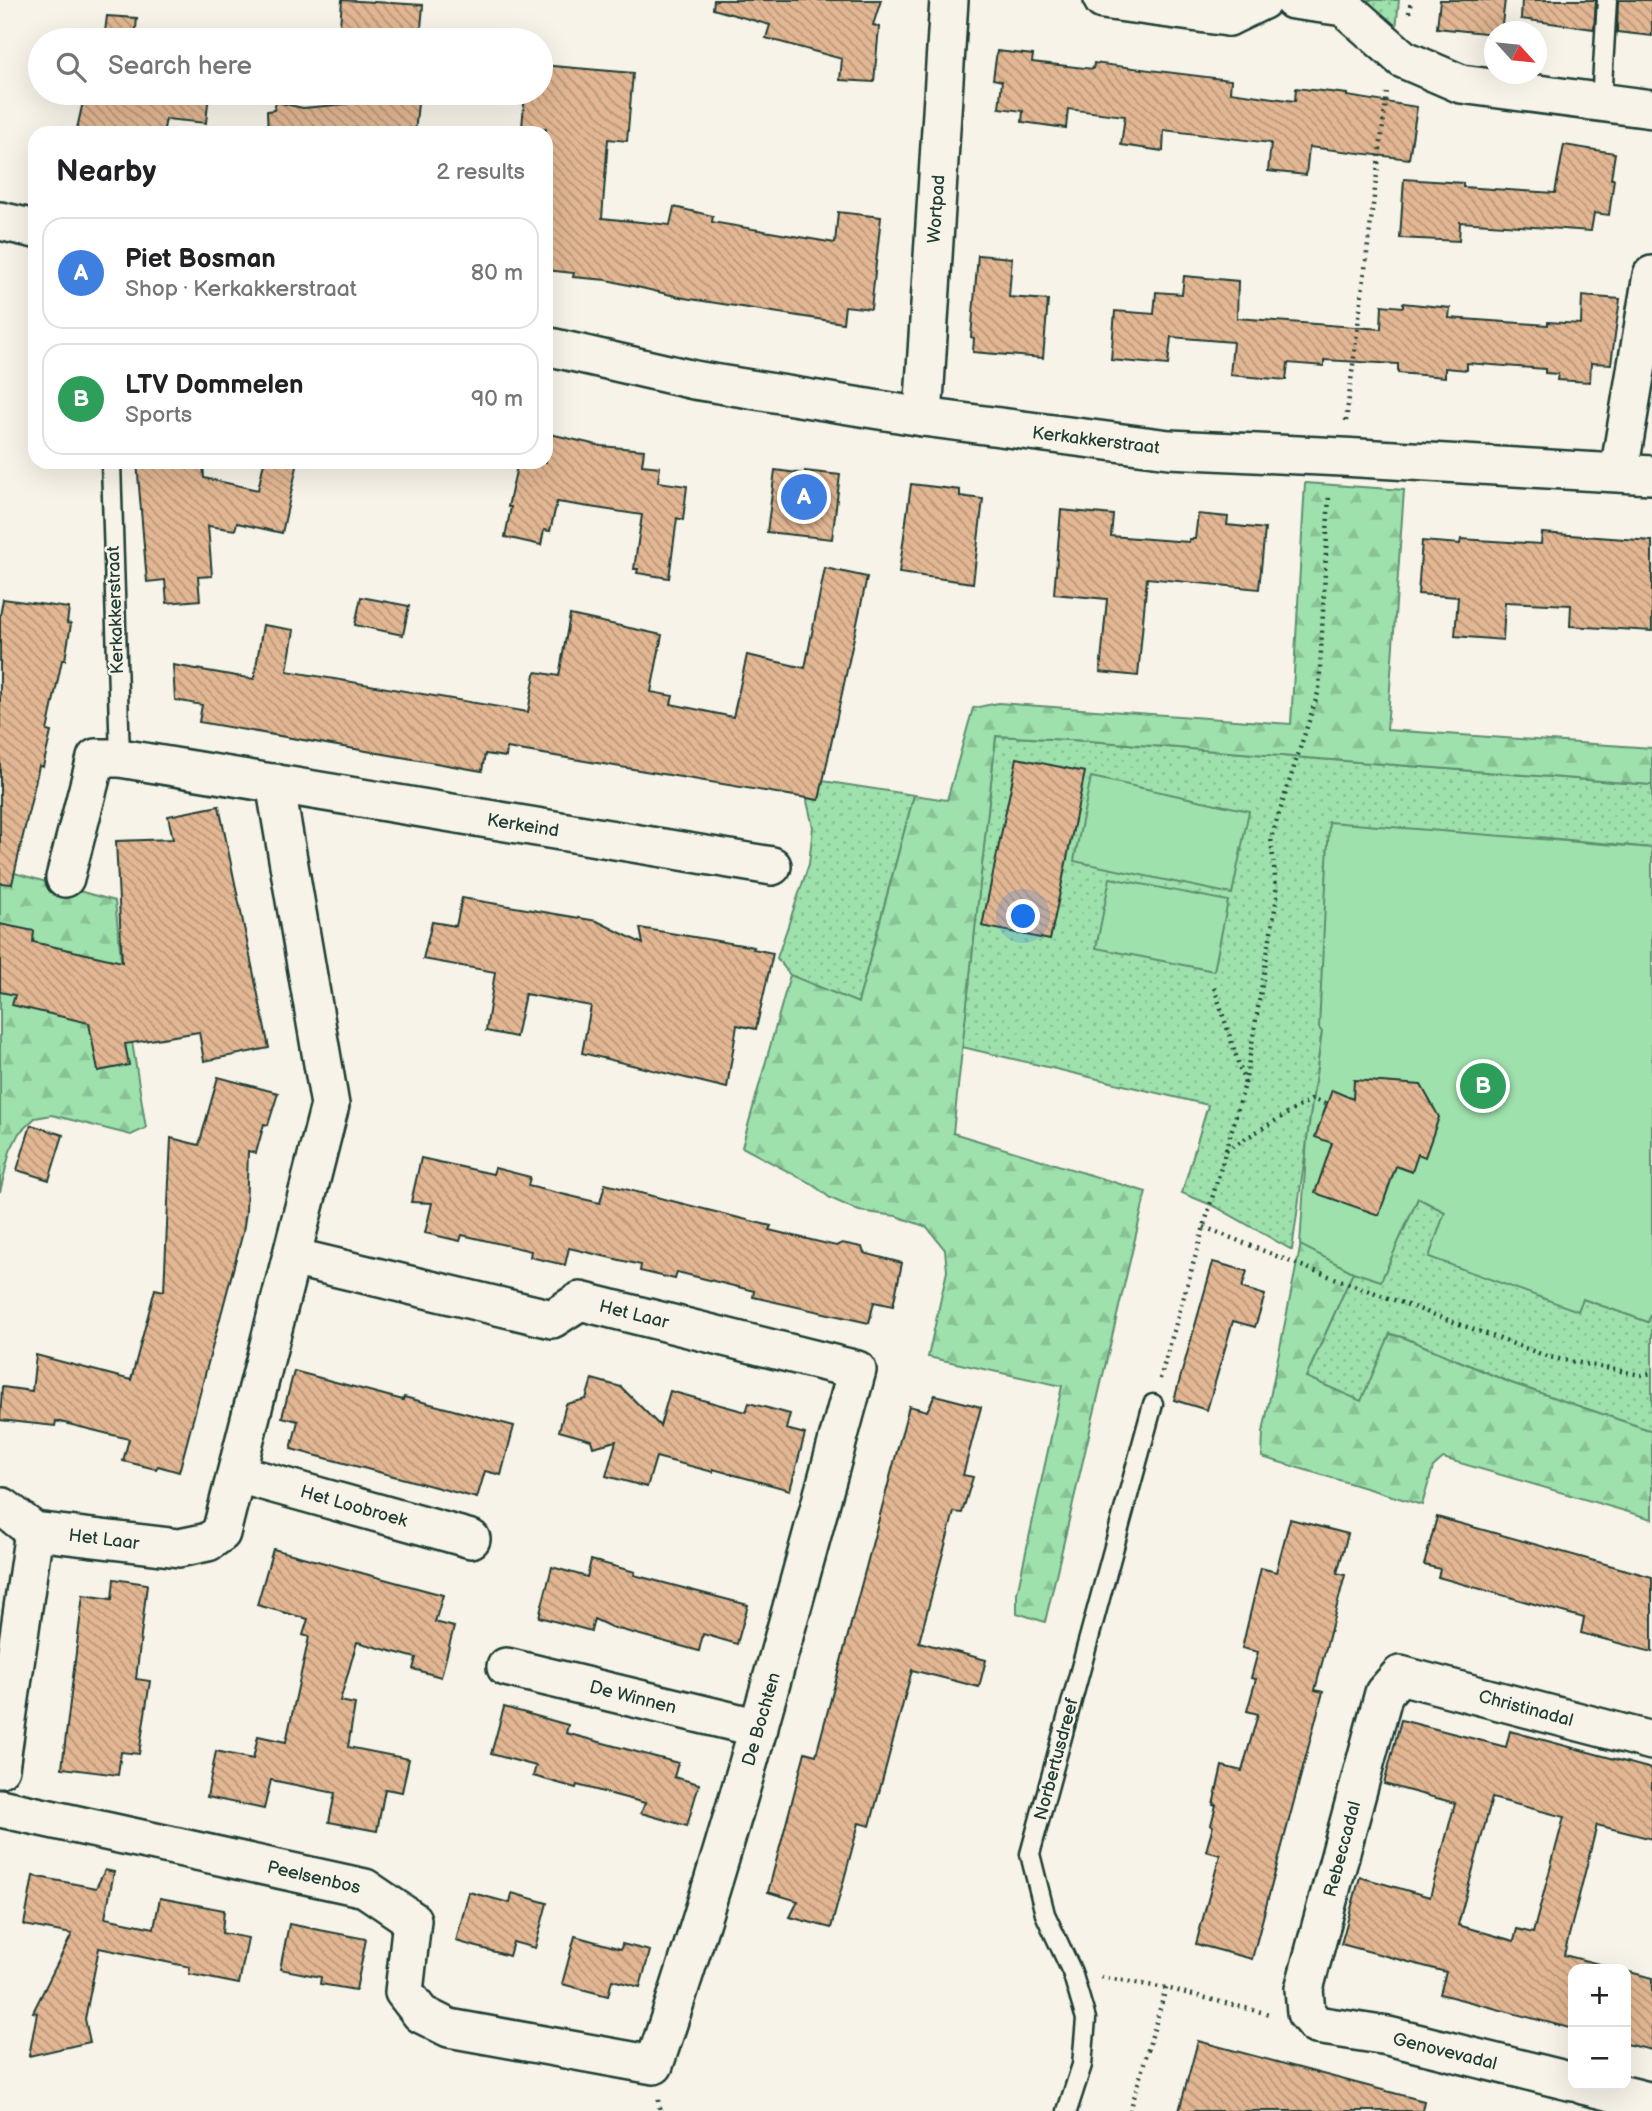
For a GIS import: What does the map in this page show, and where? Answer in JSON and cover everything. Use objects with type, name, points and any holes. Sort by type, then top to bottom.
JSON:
[{"type":"street","name":"Wortpad","points":[[923,417],[949,0]]},
{"type":"street","points":[[1102,0],[1229,8],[1263,0]]},
{"type":"street","points":[[1293,0],[1344,7],[1404,60],[1461,84],[1652,109]]},
{"type":"street","points":[[0,221],[28,227]]},
{"type":"street","points":[[1636,474],[1652,275]]},
{"type":"street","name":"Kerkakkerstraat","points":[[553,348],[694,380],[923,417],[1169,449],[1636,474]]},
{"type":"street","points":[[65,878],[96,758],[120,758]]},
{"type":"street","name":"Kerkeind","points":[[120,758],[772,866]]},
{"type":"street","name":"Het Laar","points":[[34,1531],[179,1548],[208,1542],[221,1533],[330,1105],[275,783]]},
{"type":"street","name":"Het Laar","points":[[292,1257],[552,1319],[580,1301],[856,1370]]},
{"type":"street","name":"De Bochten","points":[[653,2065],[682,1983],[759,1728],[856,1370]]},
{"type":"street","name":"Het Loobroek","points":[[238,1474],[471,1539]]},
{"type":"street","points":[[0,1507],[4,1507],[34,1531],[0,1768]]},
{"type":"street","name":"De Winnen","points":[[506,1667],[759,1728]]},
{"type":"street","name":"Christinadal","points":[[1401,1675],[1652,1741]]},
{"type":"street","name":"Rebeccadal","points":[[1316,2025],[1306,2013],[1304,1989],[1384,1693],[1401,1675]]},
{"type":"street","name":"Peelsenbos","points":[[0,1808],[365,1888],[412,1920],[404,1992],[421,2014],[449,2028],[653,2065]]},
{"type":"street","name":"Genovevadal","points":[[1316,2025],[1388,2036],[1568,2081]]},
{"type":"street","points":[[1603,2090],[1652,2102]]},
{"type":"lane","points":[[1601,102],[1607,0]]},
{"type":"lane","name":"Kerkakkerstraat","points":[[111,469],[120,758]]},
{"type":"lane","name":"Norbertusdreef","points":[[1067,2111],[1082,2065],[1086,2019],[1072,1972],[1045,1914],[1030,1854],[1153,1404]]},
{"type":"path","points":[[1153,1404],[1245,1084],[1277,897],[1271,838],[1319,690],[1336,456],[1393,50]]},
{"type":"path","points":[[1213,984],[1245,1084]]},
{"type":"path","points":[[1226,1150],[1312,1099],[1325,1104]]},
{"type":"path","points":[[1204,1227],[1299,1265],[1549,1356],[1641,1375],[1652,1373]]},
{"type":"path","points":[[1072,1972],[1166,1989],[1316,2025]]},
{"type":"path","points":[[1130,2111],[1166,1989]]},
{"type":"green space","points":[[1366,0],[1399,0],[1396,29]]},
{"type":"green space","points":[[1305,483],[1404,490],[1387,730],[1652,748],[1652,785],[996,736],[953,1133],[1146,1192],[1045,1622],[1017,1613],[1017,1593],[1062,1386],[928,1357],[947,1271],[945,1250],[927,1227],[896,1216],[859,1211],[830,1198],[812,1184],[742,1147],[790,975],[858,1003],[914,795],[947,800],[973,708],[998,703],[1291,724]]},
{"type":"green space","points":[[996,736],[1652,785],[1652,848],[1539,837],[1322,1032],[1292,1250],[1216,1207],[1182,1193],[1208,1105],[962,1047]]},
{"type":"green space","points":[[1091,777],[1249,811],[1232,894],[1074,861]]},
{"type":"green space","points":[[816,780],[914,795],[858,1003],[790,975],[777,958],[809,864],[813,827],[807,801]]},
{"type":"green space","points":[[1329,822],[1652,848],[1652,1312],[1648,1322],[1583,1299],[1578,1311],[1429,1257],[1445,1212],[1418,1198],[1381,1281],[1353,1272],[1300,1245],[1307,1139],[1322,1032],[1319,1028]]},
{"type":"green space","points":[[0,869],[115,901],[126,1005],[146,1128],[131,1135],[52,1115],[35,1118],[19,1133],[10,1151],[0,1192]]},
{"type":"green space","points":[[1110,878],[1228,901],[1214,971],[1096,948]]},
{"type":"green space","points":[[1418,1198],[1445,1212],[1430,1257],[1578,1310],[1583,1299],[1648,1322],[1652,1312],[1652,1431],[1511,1383],[1391,1334],[1361,1402],[1306,1377],[1353,1272],[1381,1280]]},
{"type":"green space","points":[[1301,1243],[1353,1272],[1306,1377],[1361,1401],[1390,1334],[1511,1383],[1652,1431],[1652,1519],[1443,1458],[1433,1467],[1422,1505],[1262,1457],[1263,1432]]},
{"type":"building","points":[[342,0],[423,5],[421,28],[340,28]]},
{"type":"building","points":[[714,0],[881,0],[873,25],[879,27],[874,82],[840,80],[842,59],[766,38],[770,25],[713,9]]},
{"type":"building","points":[[1440,0],[1505,0],[1502,21],[1484,21],[1484,33],[1437,28]]},
{"type":"building","points":[[1522,0],[1596,0],[1594,29],[1521,19]]},
{"type":"building","points":[[1618,0],[1652,0],[1652,36],[1617,32]]},
{"type":"building","points":[[107,16],[137,18],[136,28],[106,28]]},
{"type":"building","points":[[997,51],[1033,55],[1032,62],[1093,69],[1094,63],[1231,80],[1230,92],[1295,101],[1296,88],[1417,107],[1409,159],[1309,147],[1306,175],[1268,171],[1271,143],[1164,130],[1163,151],[1121,145],[1125,116],[1068,109],[1066,128],[1022,122],[1023,111],[999,108],[1002,81],[993,79]]},
{"type":"building","points":[[553,66],[633,73],[627,141],[608,139],[602,218],[670,225],[674,207],[713,216],[712,222],[835,243],[838,212],[881,217],[871,309],[845,306],[843,323],[684,298],[553,271],[553,126],[522,126],[524,105],[553,105]]},
{"type":"building","points":[[82,105],[208,105],[206,123],[166,119],[164,126],[78,126]]},
{"type":"building","points":[[275,105],[303,108],[335,105],[418,105],[416,126],[268,126],[267,111],[274,110]]},
{"type":"building","points":[[1564,145],[1615,153],[1609,215],[1594,213],[1591,231],[1460,222],[1459,241],[1400,238],[1404,179],[1463,183],[1463,187],[1555,193]]},
{"type":"building","points":[[978,255],[1012,258],[1009,297],[1048,300],[1043,358],[973,352],[974,338],[971,337]]},
{"type":"building","points":[[1184,276],[1238,281],[1237,318],[1381,329],[1382,305],[1403,307],[1403,303],[1450,308],[1449,318],[1548,325],[1548,322],[1581,324],[1582,296],[1620,299],[1611,364],[1591,363],[1590,382],[1557,380],[1558,374],[1545,373],[1545,369],[1467,363],[1467,370],[1445,368],[1445,377],[1398,373],[1398,364],[1324,360],[1324,366],[1288,363],[1286,380],[1230,375],[1233,342],[1171,337],[1168,365],[1111,360],[1115,311],[1154,314],[1156,292],[1182,294]]},
{"type":"building","points":[[553,435],[601,446],[644,450],[642,465],[660,467],[658,482],[687,486],[683,520],[677,518],[669,578],[637,573],[638,569],[634,569],[642,515],[557,502],[550,531],[544,530],[541,545],[505,537],[511,507],[508,507],[516,469],[553,469]]},
{"type":"building","points":[[138,469],[203,469],[204,478],[258,490],[262,469],[296,469],[282,533],[237,523],[235,530],[208,526],[212,576],[198,577],[200,600],[167,603],[165,580],[147,582]]},
{"type":"building","points":[[775,470],[840,475],[832,539],[767,532]]},
{"type":"building","points":[[911,484],[960,490],[960,496],[983,499],[973,583],[899,573]]},
{"type":"building","points":[[1061,510],[1113,515],[1111,536],[1189,542],[1190,539],[1195,539],[1198,514],[1228,517],[1227,525],[1265,529],[1259,589],[1147,578],[1138,676],[1100,672],[1107,599],[1054,594]]},
{"type":"building","points":[[1542,533],[1652,541],[1652,631],[1570,626],[1571,605],[1505,602],[1503,640],[1455,636],[1458,597],[1418,594],[1422,541],[1460,544],[1461,539],[1541,544]]},
{"type":"building","points":[[825,568],[867,577],[819,800],[507,748],[506,757],[485,754],[482,771],[199,722],[202,705],[175,700],[173,665],[254,679],[263,625],[294,630],[287,671],[528,712],[535,674],[537,672],[559,676],[570,615],[662,635],[651,692],[673,696],[671,704],[733,717],[747,655],[805,668]]},
{"type":"building","points":[[361,597],[409,606],[403,635],[355,625]]},
{"type":"building","points":[[3,599],[69,608],[67,623],[71,624],[47,731],[51,732],[43,767],[39,766],[12,884],[0,883],[0,616]]},
{"type":"building","points":[[1017,758],[1085,772],[1050,940],[982,926]]},
{"type":"building","points":[[219,806],[269,1048],[204,1061],[199,1032],[125,1044],[129,1065],[98,1071],[89,1023],[12,1005],[15,995],[0,992],[0,924],[34,931],[33,942],[122,962],[116,841],[173,839],[168,816]]},
{"type":"building","points":[[462,898],[597,921],[643,944],[640,928],[754,947],[753,949],[773,953],[756,1029],[737,1025],[727,1088],[582,1053],[591,1006],[525,994],[516,1037],[486,1031],[495,972],[423,959],[432,922],[456,926]]},
{"type":"building","points":[[218,1077],[278,1093],[268,1125],[264,1124],[256,1153],[248,1151],[243,1232],[179,1472],[123,1461],[129,1439],[56,1421],[55,1426],[0,1420],[2,1387],[32,1391],[36,1355],[131,1380],[155,1289],[164,1291],[171,1138],[199,1145]]},
{"type":"building","points":[[1354,1080],[1421,1085],[1439,1117],[1425,1157],[1418,1154],[1412,1172],[1396,1166],[1379,1215],[1315,1193],[1332,1143],[1315,1137],[1332,1090],[1353,1099]]},
{"type":"building","points":[[31,1125],[63,1135],[49,1180],[17,1170]]},
{"type":"building","points":[[421,1158],[493,1174],[495,1168],[530,1177],[528,1186],[600,1203],[605,1184],[771,1226],[769,1230],[836,1246],[842,1243],[862,1247],[864,1253],[902,1263],[893,1306],[874,1302],[869,1323],[753,1297],[754,1291],[677,1272],[675,1279],[640,1271],[641,1265],[569,1248],[565,1265],[530,1257],[531,1251],[462,1235],[460,1241],[425,1233],[432,1203],[411,1202]]},
{"type":"building","points":[[1213,1262],[1247,1271],[1242,1288],[1265,1295],[1255,1327],[1233,1321],[1207,1410],[1174,1400]]},
{"type":"building","points":[[294,1371],[514,1426],[501,1475],[485,1471],[477,1498],[291,1449],[298,1421],[282,1417]]},
{"type":"building","points":[[592,1379],[621,1387],[660,1426],[670,1391],[746,1412],[749,1403],[790,1414],[786,1429],[805,1434],[790,1490],[656,1457],[647,1487],[606,1476],[616,1441],[593,1447],[591,1440],[559,1431],[566,1404],[586,1399]]},
{"type":"building","points":[[935,1395],[981,1407],[963,1475],[973,1477],[962,1513],[954,1512],[919,1642],[986,1660],[979,1687],[912,1670],[870,1826],[859,1823],[831,1928],[790,1917],[798,1901],[768,1892],[805,1752],[816,1755],[909,1406],[927,1411]]},
{"type":"building","points":[[1437,1517],[1652,1577],[1652,1652],[1581,1633],[1584,1618],[1438,1577],[1440,1569],[1424,1565]]},
{"type":"building","points":[[1290,1519],[1348,1534],[1337,1573],[1345,1575],[1315,1690],[1323,1692],[1252,1959],[1196,1944],[1220,1855],[1206,1851],[1213,1826],[1211,1825],[1216,1805],[1213,1805],[1222,1766],[1242,1771],[1258,1714],[1247,1711],[1256,1679],[1251,1678],[1258,1652],[1242,1648],[1261,1568],[1276,1572]]},
{"type":"building","points":[[273,1549],[443,1595],[435,1622],[454,1627],[441,1677],[413,1669],[416,1658],[357,1642],[340,1701],[355,1704],[348,1747],[409,1759],[402,1792],[385,1789],[377,1831],[329,1822],[335,1793],[271,1780],[264,1809],[207,1797],[216,1751],[253,1759],[258,1736],[286,1742],[309,1637],[303,1635],[308,1619],[257,1605]]},
{"type":"building","points":[[591,1560],[635,1572],[634,1575],[748,1605],[737,1644],[703,1634],[699,1651],[611,1627],[594,1619],[591,1631],[539,1617],[552,1567],[587,1577]]},
{"type":"building","points":[[114,1579],[147,1584],[136,1679],[150,1681],[139,1754],[121,1752],[118,1775],[62,1768],[83,1595],[112,1599]]},
{"type":"building","points":[[504,1707],[568,1725],[566,1733],[678,1763],[674,1777],[699,1784],[687,1826],[641,1813],[645,1803],[533,1776],[536,1766],[491,1754]]},
{"type":"building","points":[[1401,1720],[1506,1747],[1510,1731],[1652,1769],[1652,1839],[1597,1825],[1564,1955],[1599,1964],[1568,1964],[1568,2028],[1440,1994],[1446,1972],[1341,1944],[1360,1877],[1430,1897],[1455,1803],[1384,1784]],"holes":[[[1492,1798],[1564,1817],[1533,1933],[1517,1929],[1514,1941],[1458,1925]]]},
{"type":"building","points":[[105,1870],[114,1872],[105,1918],[154,1928],[160,1898],[224,1910],[222,1933],[248,1938],[239,1984],[189,1974],[190,1967],[99,1948],[85,2019],[90,2042],[29,2056],[37,2013],[33,2012],[72,1934],[24,1925],[33,1876],[96,1888]]},
{"type":"building","points":[[469,1892],[510,1903],[512,1893],[547,1903],[535,1948],[513,1942],[509,1956],[456,1941]]},
{"type":"building","points":[[289,1924],[366,1939],[356,1990],[320,1984],[321,1977],[280,1969]]},
{"type":"building","points":[[575,1936],[621,1949],[622,1944],[650,1951],[640,1987],[612,1980],[608,1996],[562,1984]]},
{"type":"building","points":[[1631,1972],[1652,1978],[1652,2050],[1631,2045]]},
{"type":"building","points":[[1198,2041],[1424,2101],[1422,2111],[1179,2111]]},
{"type":"place","name":"Piet Bosman","points":[[804,497]]},
{"type":"place","name":"LTV Dommelen","points":[[1483,1086]]}]
